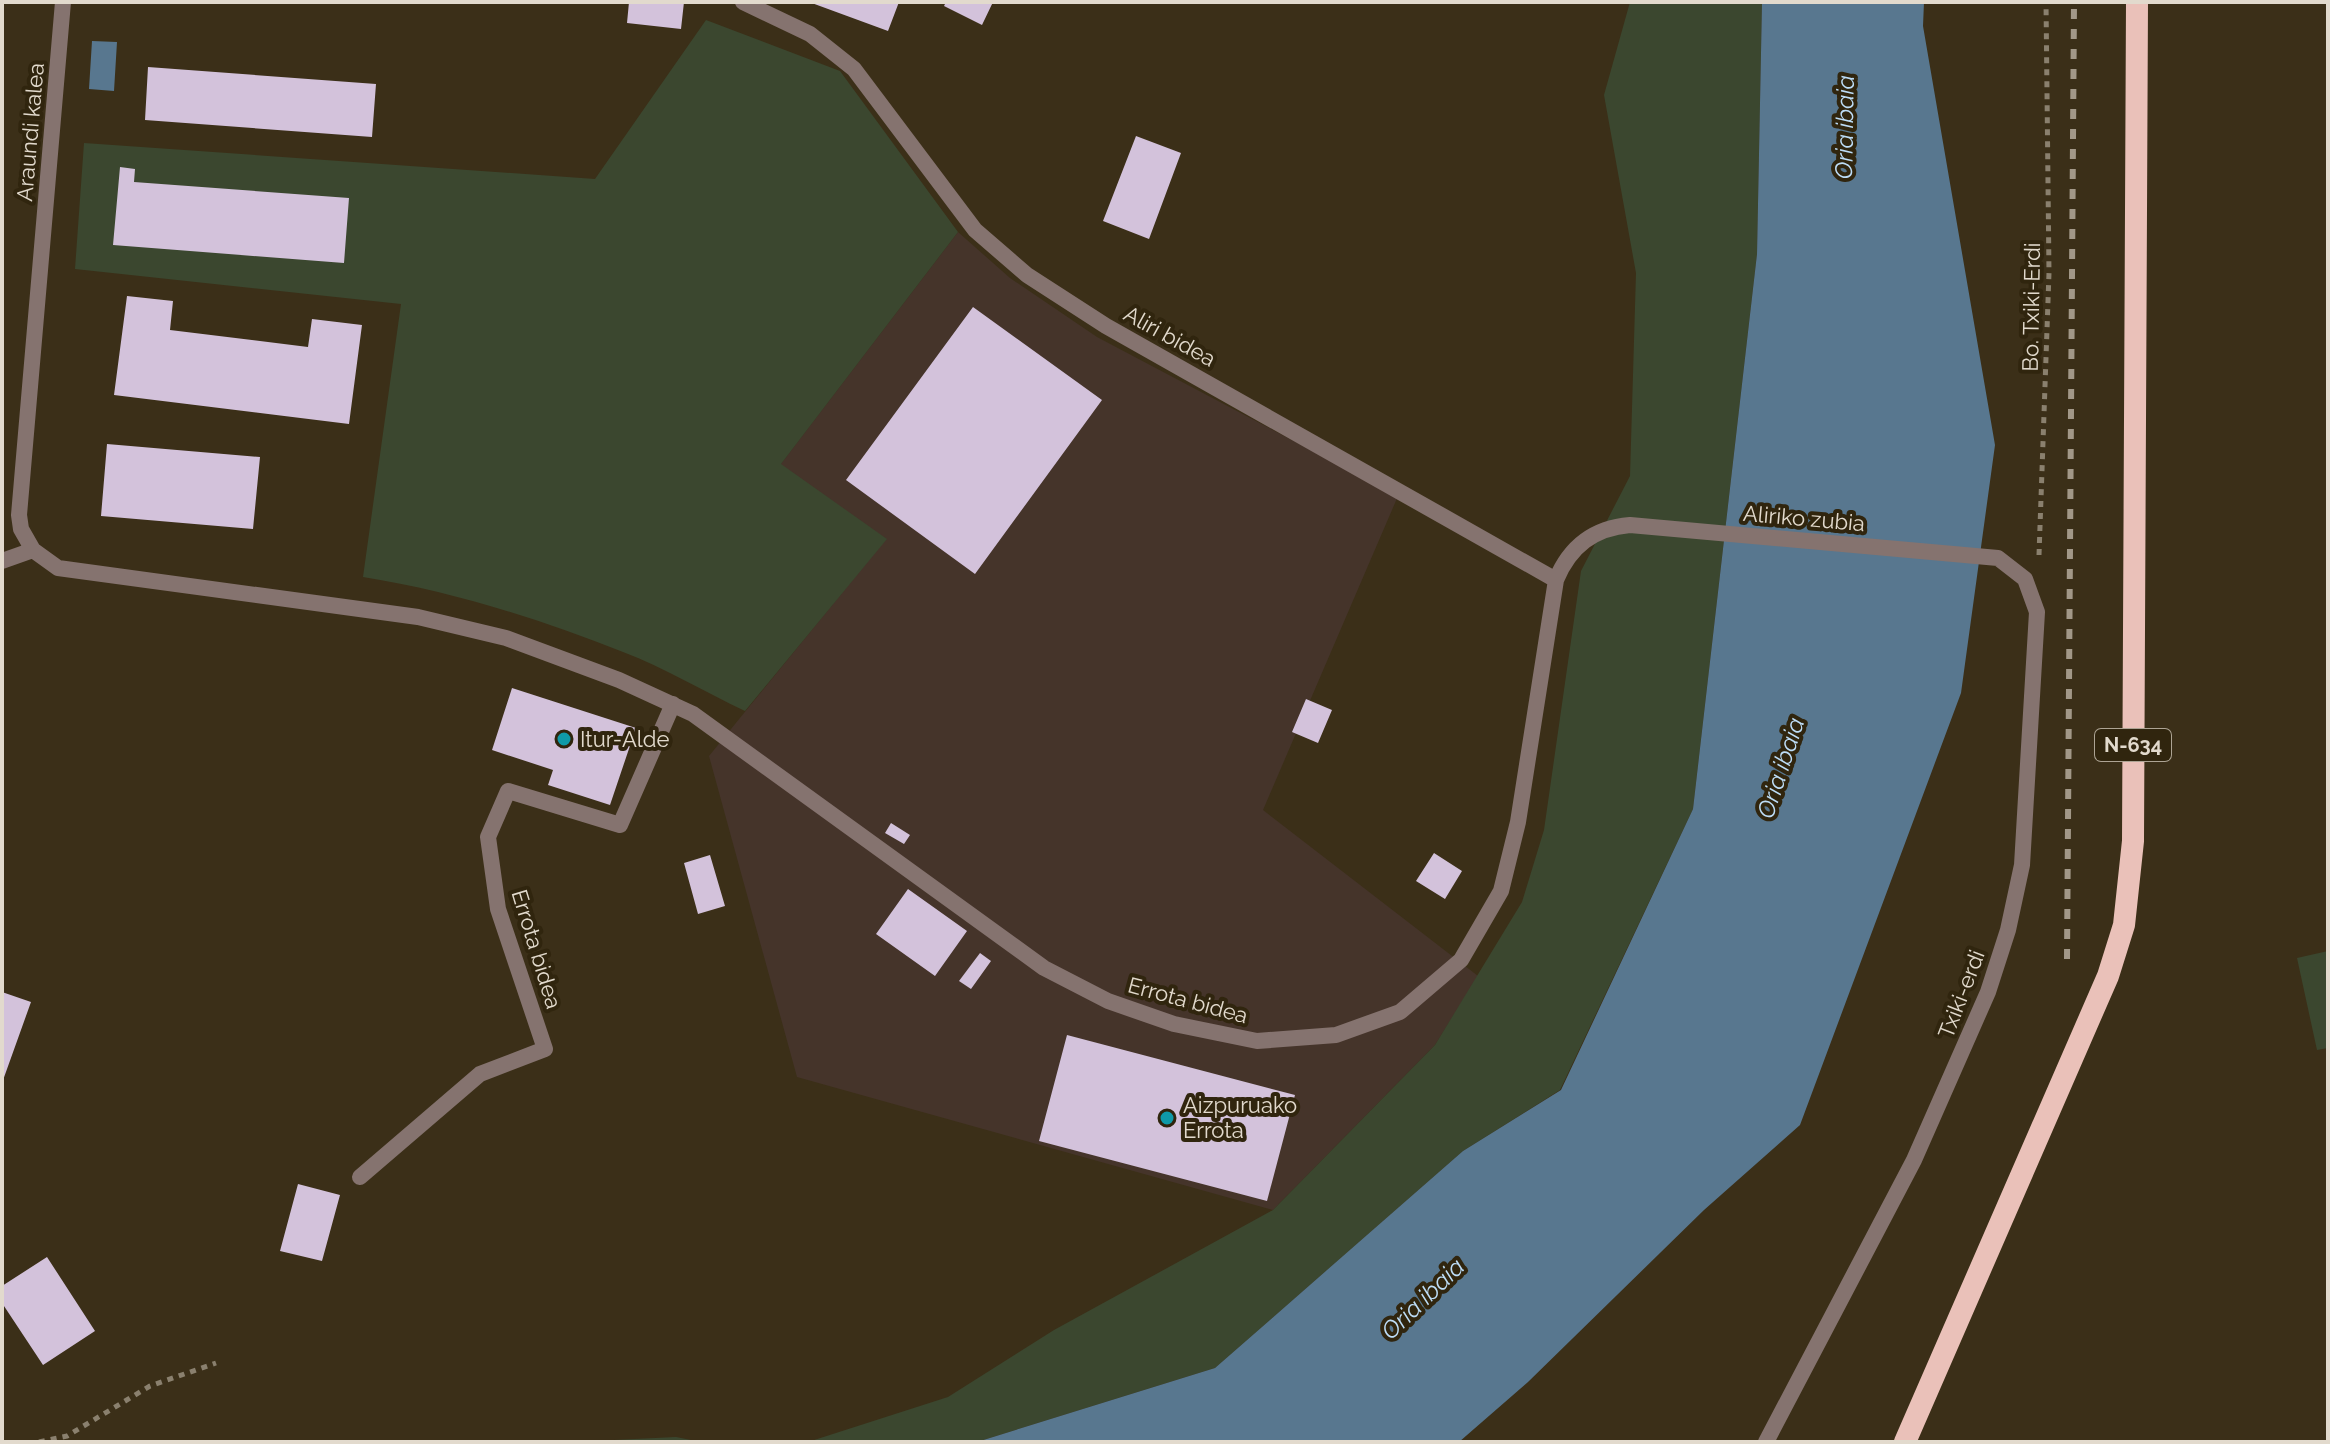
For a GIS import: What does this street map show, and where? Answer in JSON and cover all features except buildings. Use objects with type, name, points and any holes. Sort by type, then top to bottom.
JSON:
[{"type":"highway","name":"N-634","points":[[1905,1442],[2108,976],[2129,899],[2133,825],[2137,2]]},
{"type":"street","name":"Araundi kalea","points":[[33,550],[21,529],[19,515],[63,2]]},
{"type":"street","name":"Aliri bidea","points":[[743,2],[810,34],[854,69],[975,230],[1027,275],[1106,326],[1556,580]]},
{"type":"street","name":"Aliriko zubia","points":[[1556,580],[1563,564],[1585,539],[1599,531],[1630,525],[1975,555]]},
{"type":"street","points":[[2,561],[33,550]]},
{"type":"street","name":"Errota bidea","points":[[33,550],[58,568],[433,621],[506,638],[673,704],[693,714],[1044,968],[1108,1001],[1174,1024],[1257,1041],[1336,1035],[1400,1012],[1461,960],[1501,891],[1518,822],[1556,580]]},
{"type":"street","name":"Txiki-erdi","points":[[1766,1442],[1914,1160],[1992,980],[2022,865],[2037,612],[2033,594],[2013,567],[1998,558],[1975,555]]},
{"type":"street","name":"Errota bidea","points":[[360,1177],[480,1074],[545,1049],[498,909],[488,837],[508,791],[620,825],[673,704]]},
{"type":"path","name":"Bo. Txiki-Erdi","points":[[2037,612],[2049,273],[2046,2]]},
{"type":"path","points":[[39,1442],[67,1436],[150,1386],[216,1363]]},
{"type":"shaded area","points":[[958,232],[1010,278],[1097,337],[1398,496],[1263,810],[1478,976],[1435,1045],[1273,1210],[797,1077],[709,756],[886,539],[780,465]]},
{"type":"green space","points":[[1630,2],[1762,2],[1757,254],[1693,809],[1560,1090],[1463,1151],[1215,1368],[977,1442],[808,1442],[948,1397],[1054,1330],[1273,1210],[1435,1045],[1522,902],[1544,830],[1581,571],[1630,476],[1636,273],[1604,95]]},
{"type":"green space","points":[[706,20],[840,71],[958,232],[781,464],[887,539],[745,711],[639,658],[559,628],[462,598],[363,577],[401,304],[75,269],[84,143],[595,179]]},
{"type":"green space","points":[[2328,951],[2328,1048],[2317,1050],[2297,958]]},
{"type":"green space","points":[[676,1437],[701,1442],[573,1442]]},
{"type":"water","name":"Oria ibaia","points":[[1762,2],[1924,2],[1923,26],[1995,445],[1961,693],[1800,1125],[1704,1210],[1528,1382],[1459,1442],[977,1442],[1215,1368],[1463,1151],[1561,1090],[1693,809],[1757,254]]},
{"type":"water","points":[[92,41],[117,42],[114,91],[89,89]]},
{"type":"railway","points":[[2067,959],[2074,2]]},
{"type":"place","name":"Itur-Alde","points":[[564,739]]},
{"type":"place","name":"Aizpuruako Errota","points":[[1167,1118]]}]
